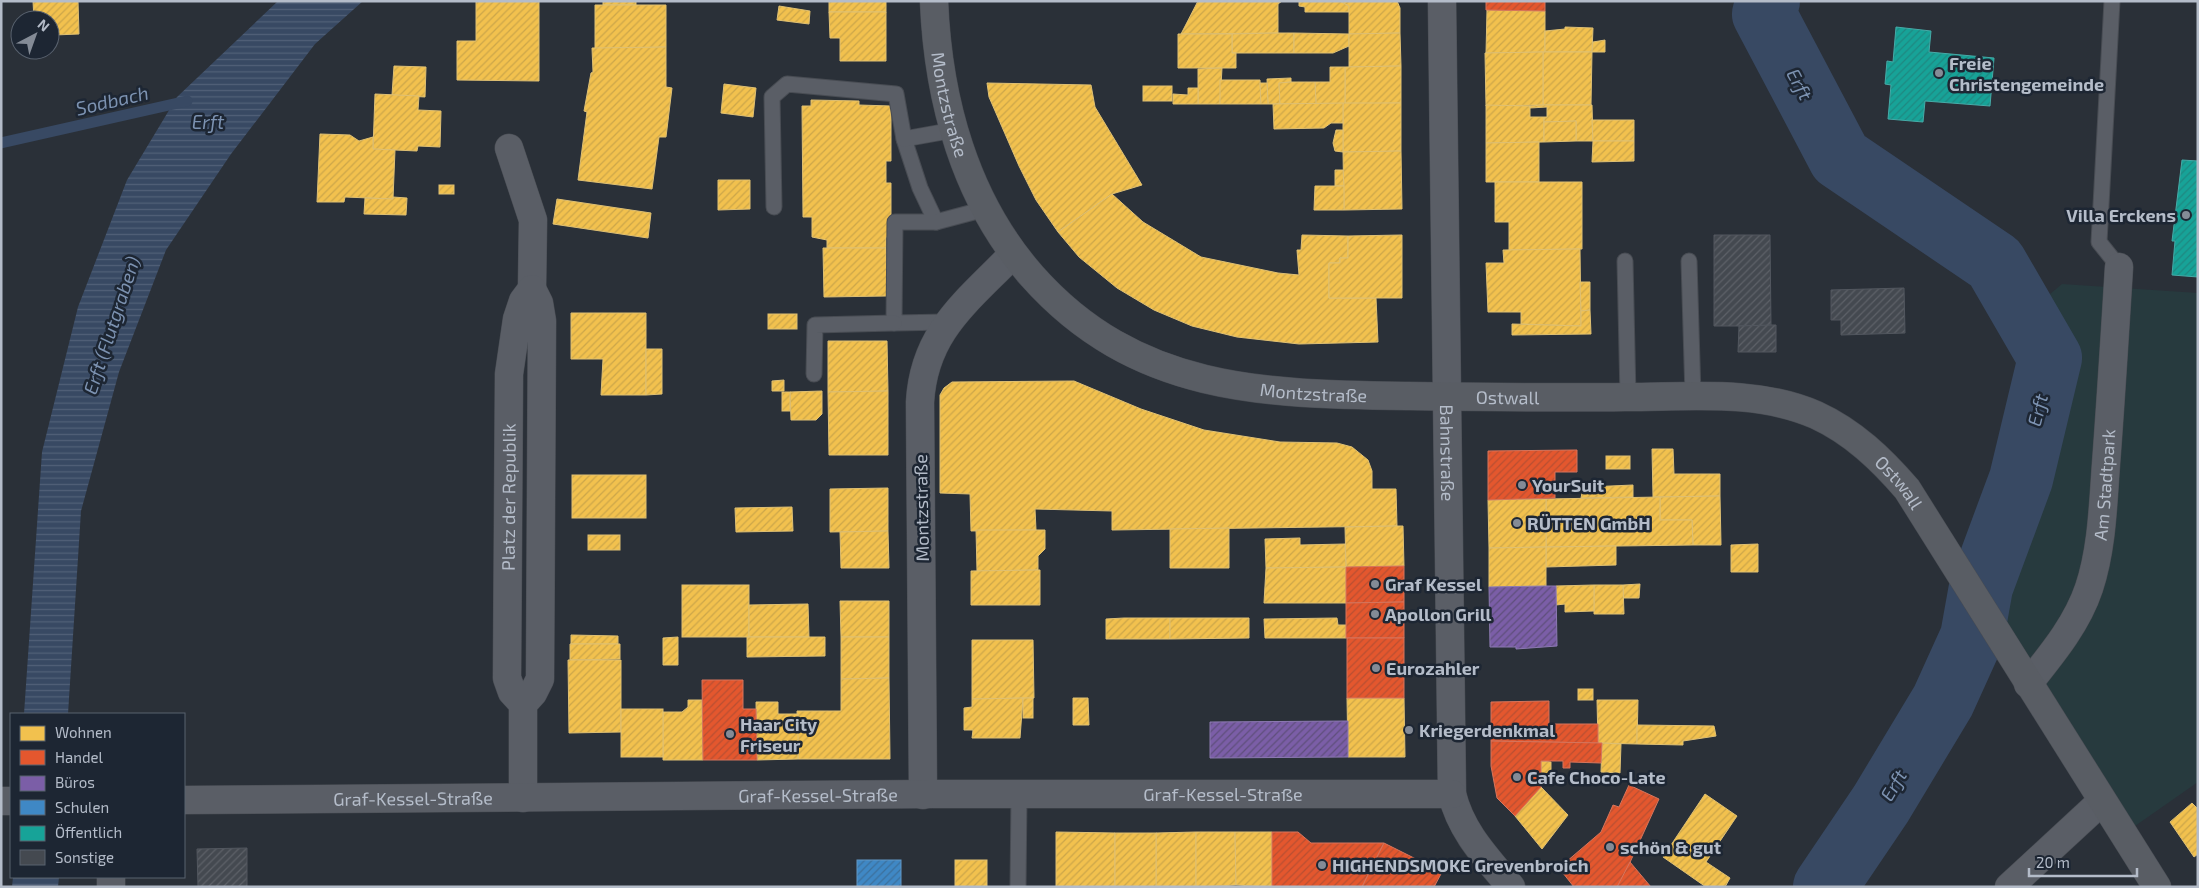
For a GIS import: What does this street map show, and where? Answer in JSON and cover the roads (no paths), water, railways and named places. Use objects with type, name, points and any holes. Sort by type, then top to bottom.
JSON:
[{"type":"main road","name":"Montzstraße","points":[[934,1],[936,38],[941,74],[954,130],[985,209],[1014,254],[1046,291],[1086,326],[1142,357],[1186,374],[1254,390],[1287,394],[1448,397]]},
{"type":"main road","name":"Ostwall","points":[[1448,397],[1733,397],[1778,403],[1818,416],[1838,427],[1874,453],[1907,489],[2156,887]]},
{"type":"street","name":"Bahnstraße","points":[[1442,1],[1452,794],[1459,817],[1467,832],[1511,887]]},
{"type":"street","name":"Platz der Republik","points":[[509,148],[533,220],[532,289],[539,303],[542,321],[540,679],[533,693],[523,704],[523,798]]},
{"type":"street","name":"Montzstraße","points":[[923,794],[920,402],[926,362],[947,322],[1014,254]]},
{"type":"street","name":"Am Stadtpark","points":[[2028,684],[2062,640],[2074,621],[2089,588],[2098,551],[2111,400],[2119,267]]},
{"type":"street","name":"Graf-Kessel-Straße","points":[[185,800],[923,794],[1452,794]]},
{"type":"street","points":[[2009,887],[2102,801]]},
{"type":"lane","points":[[2112,1],[2099,242],[2119,267]]},
{"type":"lane","points":[[774,207],[772,97],[787,84],[896,94],[904,139],[920,188],[936,222]]},
{"type":"lane","points":[[904,139],[954,130]]},
{"type":"lane","points":[[894,324],[895,222],[936,222],[985,209]]},
{"type":"lane","points":[[1625,261],[1628,397]]},
{"type":"lane","points":[[1689,261],[1694,396]]},
{"type":"lane","points":[[814,374],[815,325],[947,322]]},
{"type":"lane","points":[[1018,887],[1019,795]]},
{"type":"water","name":"Erft","points":[[278,1],[363,1],[315,44],[231,154],[166,250],[119,372],[81,511],[68,713],[24,713],[42,452],[78,307],[127,180],[177,97]]},
{"type":"water","points":[[13,878],[59,878],[58,887],[12,887]]},
{"type":"waterway","name":"Erft","points":[[1768,1],[1764,14],[1840,158],[1995,263],[2050,358],[2021,479],[1981,587],[1972,637],[1943,701],[1881,804],[1825,887]]},
{"type":"waterway","name":"Sodbach","points":[[1,143],[187,101]]},
{"type":"place","name":"Freie Christengemeinde","points":[[1939,73]]},
{"type":"place","name":"Villa Erckens","points":[[2186,215]]},
{"type":"place","name":"YourSuit","points":[[1522,485]]},
{"type":"place","name":"RÜTTEN GmbH","points":[[1517,523]]},
{"type":"place","name":"Graf Kessel","points":[[1375,584]]},
{"type":"place","name":"Apollon Grill","points":[[1375,614]]},
{"type":"place","name":"Eurozahler","points":[[1376,668]]},
{"type":"place","name":"Kriegerdenkmal","points":[[1409,730]]},
{"type":"place","name":"Haar City Friseur","points":[[730,734]]},
{"type":"place","name":"Cafe Choco-Late","points":[[1517,777]]},
{"type":"place","name":"schön & gut","points":[[1610,847]]},
{"type":"place","name":"HIGHENDSMOKE Grevenbroich","points":[[1322,865]]},
{"type":"water label","name":"Erft (Flutgraben)","points":[[111,325]]}]
